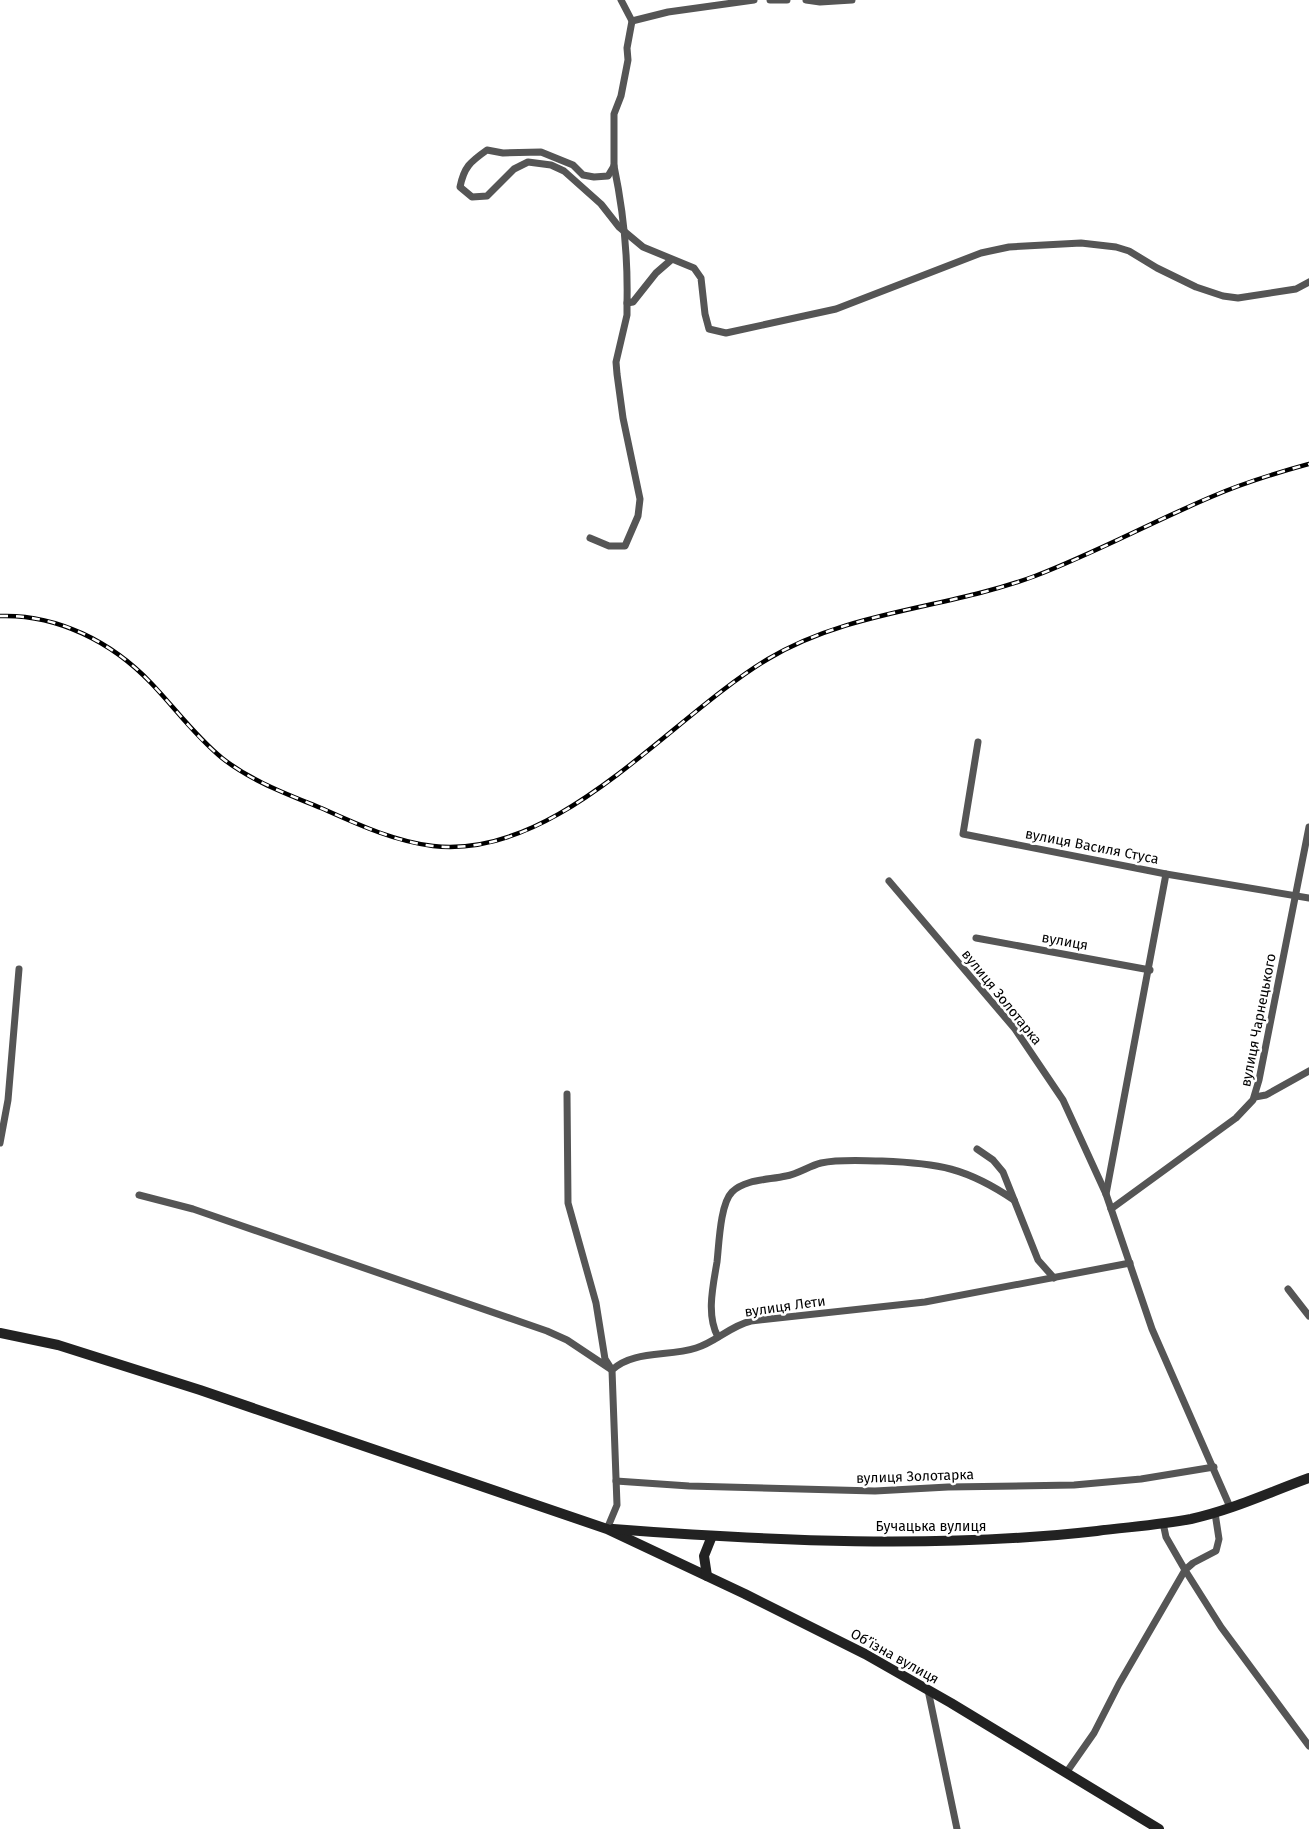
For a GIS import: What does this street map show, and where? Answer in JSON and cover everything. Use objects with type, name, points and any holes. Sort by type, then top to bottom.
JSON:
[{"type":"main road","points":[[0,1333],[58,1345],[200,1390],[607,1529]]},
{"type":"main road","name":"Бучацька вулиця","points":[[607,1529],[712,1536],[873,1541],[978,1540],[1053,1535],[1163,1523],[1215,1513],[1309,1478]]},
{"type":"main road","name":"Обʼїзна вулиця","points":[[607,1529],[834,1638],[928,1690],[1159,1829]]},
{"type":"main road","points":[[707,1576],[704,1556],[712,1536]]},
{"type":"street","points":[[590,538],[609,546],[625,546],[638,516],[640,499],[623,418],[616,362],[627,315],[627,273],[620,192],[614,166],[614,114],[621,96],[628,60],[627,48],[632,21],[620,0]]},
{"type":"street","points":[[632,21],[668,12],[754,0]]},
{"type":"street","points":[[770,0],[787,0]]},
{"type":"street","points":[[806,0],[820,2],[852,0]]},
{"type":"street","points":[[614,166],[608,176],[594,177],[583,175],[573,165],[541,152],[503,153],[487,150],[473,160],[463,172],[460,187],[472,197],[487,196],[514,169],[528,162],[551,165],[564,171],[601,204],[622,230],[643,247],[694,268],[701,278],[705,314],[709,330],[726,333],[836,309],[981,253],[1009,247],[1081,242],[1116,246],[1129,250],[1157,268],[1196,287],[1223,296],[1238,298],[1296,289],[1309,282]]},
{"type":"street","points":[[627,303],[633,302],[656,273],[671,260]]},
{"type":"street","name":"вулиця Василя Стуса","points":[[978,742],[963,834],[1166,874],[1309,898]]},
{"type":"street","name":"вулиця Чарнецького","points":[[1111,1209],[1240,1115],[1255,1097],[1309,826]]},
{"type":"street","name":"вулиця Золотарка","points":[[1106,1194],[1150,970],[1166,874]]},
{"type":"street","name":"вулиця Золотарка","points":[[889,881],[1015,1029],[1063,1100],[1106,1194],[1152,1329],[1230,1507]]},
{"type":"street","name":"вулиця","points":[[976,938],[1150,970]]},
{"type":"street","points":[[0,1142],[8,1100],[19,969]]},
{"type":"street","points":[[1255,1097],[1270,1094],[1309,1071]]},
{"type":"street","points":[[567,1094],[568,1203],[594,1294],[605,1359],[612,1370],[616,1509],[607,1529]]},
{"type":"street","points":[[977,1149],[998,1165],[1040,1264],[1054,1278]]},
{"type":"street","points":[[718,1337],[713,1324],[712,1300],[720,1231],[729,1196],[734,1190],[742,1186],[791,1175],[825,1163],[865,1161],[921,1162],[959,1170],[1014,1200]]},
{"type":"street","points":[[139,1195],[193,1210],[547,1331],[567,1340],[612,1370]]},
{"type":"street","name":"вулиця Лети","points":[[612,1370],[629,1359],[686,1351],[705,1345],[738,1326],[751,1321],[925,1302],[1130,1262]]},
{"type":"street","points":[[1288,1288],[1309,1316]]},
{"type":"street","name":"вулиця Золотарка","points":[[616,1482],[875,1491],[948,1487],[1074,1486],[1141,1479],[1214,1467]]},
{"type":"street","points":[[1066,1774],[1094,1733],[1119,1684],[1185,1570],[1193,1563],[1216,1551],[1219,1538],[1215,1513]]},
{"type":"street","points":[[1163,1523],[1166,1537],[1221,1627],[1309,1746]]},
{"type":"street","points":[[928,1690],[957,1829]]},
{"type":"railway","points":[[0,616],[42,620],[82,633],[101,643],[136,668],[203,741],[222,758],[245,774],[270,786],[389,836],[433,846],[479,844],[524,831],[568,809],[610,780],[730,685],[768,659],[799,643],[865,620],[968,596],[1035,576],[1223,492],[1309,464]]}]
